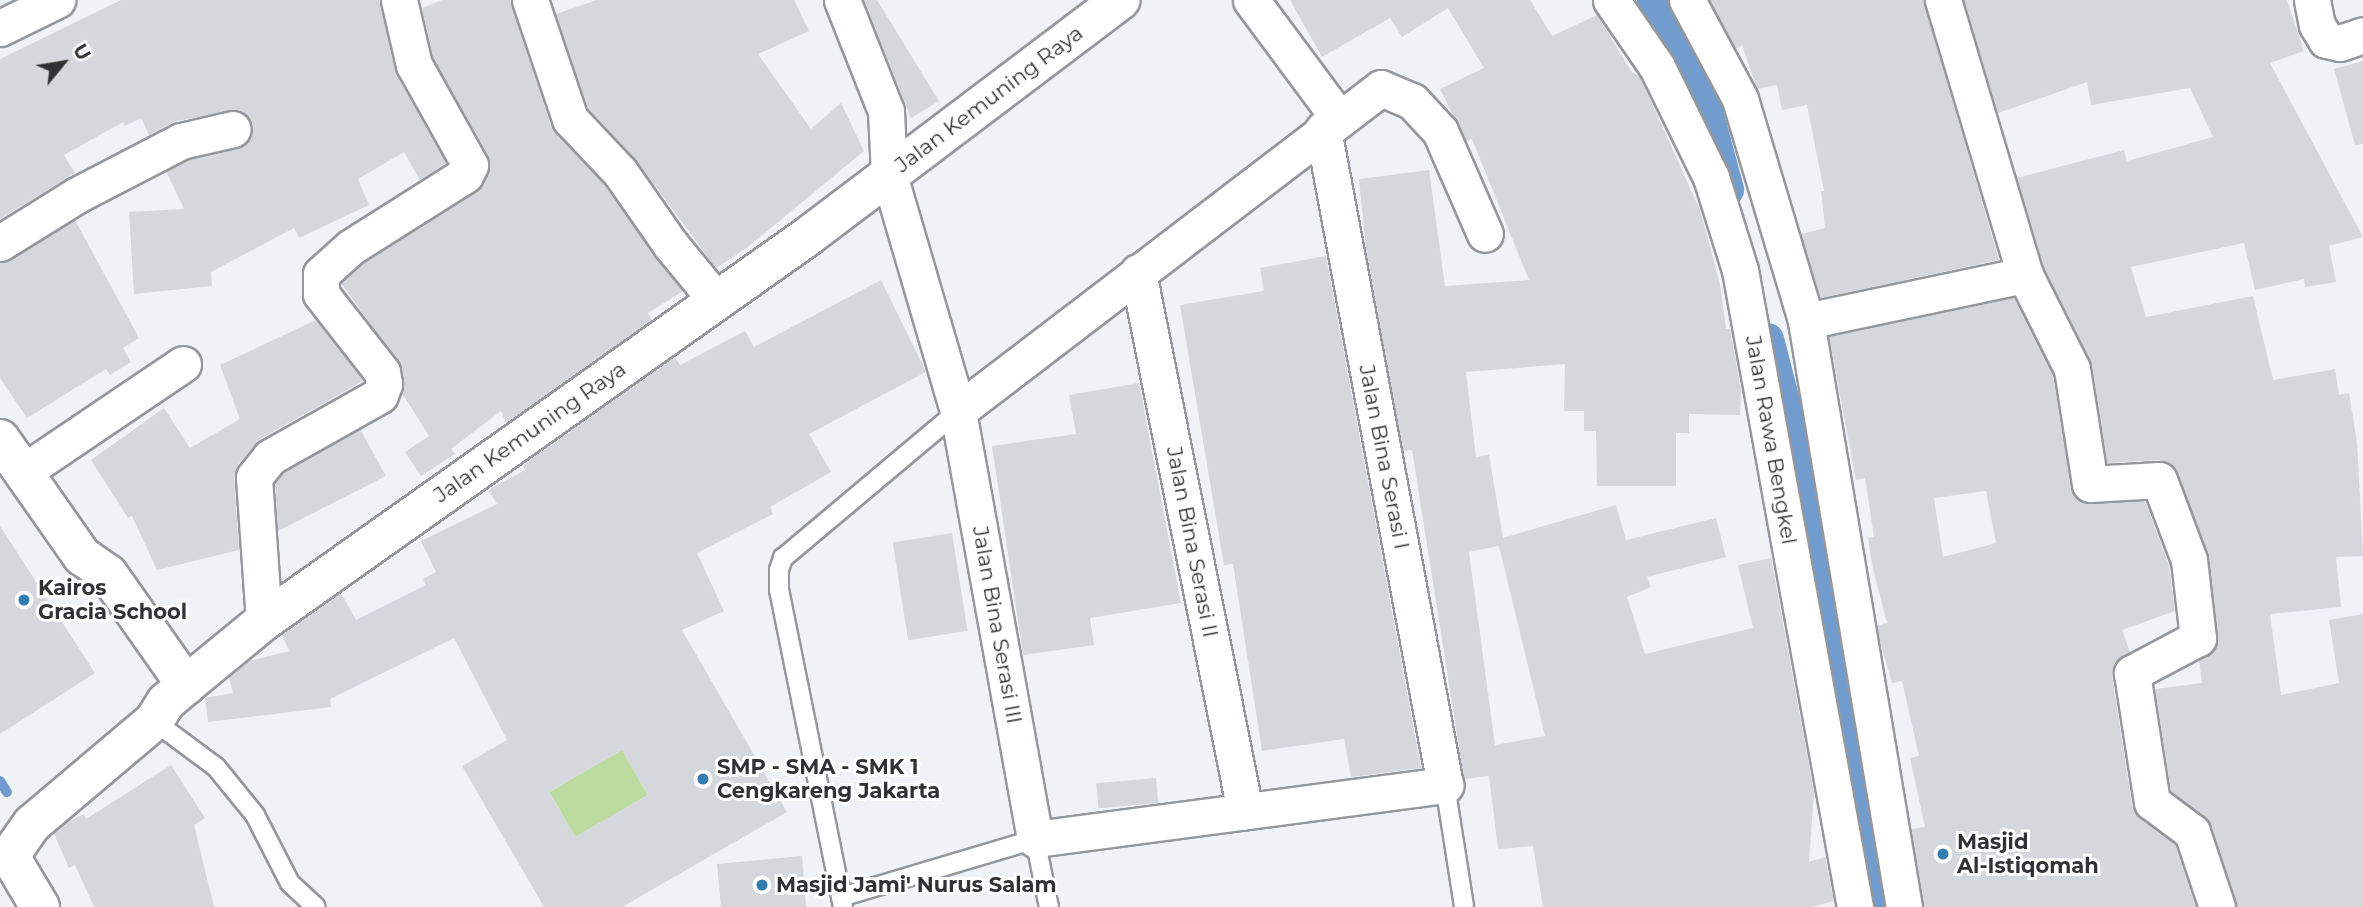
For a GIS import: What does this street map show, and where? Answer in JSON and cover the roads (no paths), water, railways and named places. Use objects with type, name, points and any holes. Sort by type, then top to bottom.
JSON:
[{"type":"street","points":[[0,28],[57,0]]},
{"type":"street","points":[[264,621],[254,477],[271,457],[380,395],[384,384],[382,372],[321,295],[321,274],[351,247],[465,175],[470,165],[414,65],[399,0]]},
{"type":"street","points":[[530,0],[570,119],[620,172],[670,244],[717,300]]},
{"type":"street","name":"Jalan Bina Serasi III","points":[[842,0],[886,111],[889,175],[958,411],[1035,839]]},
{"type":"street","name":"Jalan Kemuning Raya","points":[[40,907],[15,849],[154,722],[166,702],[186,685],[264,621],[717,300],[889,175],[1120,0]]},
{"type":"street","points":[[1251,0],[1330,123]]},
{"type":"street","name":"Jalan Rawa Bengkel","points":[[1611,0],[1657,68],[1711,177],[1740,270],[1862,798],[1904,907]]},
{"type":"street","name":"Jalan Rawa Bengkel","points":[[1687,0],[1740,99],[1806,321],[1862,798],[1855,907]]},
{"type":"street","points":[[1943,0],[2025,275],[2072,369],[2090,484],[2159,481],[2189,560],[2198,638],[2132,673],[2152,802],[2192,832],[2217,907]]},
{"type":"street","points":[[2312,0],[2317,26],[2326,40],[2340,43],[2363,36]]},
{"type":"street","points":[[958,411],[1330,123],[1381,88],[1412,101],[1440,131],[1485,234]]},
{"type":"street","name":"Jalan Bina Serasi I","points":[[1330,123],[1445,785]]},
{"type":"street","points":[[0,243],[76,195],[181,141],[233,130]]},
{"type":"street","name":"Jalan Bina Serasi II","points":[[1138,272],[1245,811]]},
{"type":"street","points":[[1806,321],[2025,275]]},
{"type":"street","points":[[11,468],[183,364]]},
{"type":"street","points":[[0,439],[11,468],[82,556],[108,574],[186,685]]},
{"type":"street","points":[[1035,839],[1445,785]]},
{"type":"lane","points":[[958,411],[783,558],[779,570],[779,590],[842,902],[1035,839],[1049,907]]},
{"type":"lane","points":[[154,722],[216,767],[255,815],[290,883],[316,907]]},
{"type":"lane","points":[[1445,785],[1464,907]]},
{"type":"waterway","points":[[1653,0],[1699,85],[1727,189]]},
{"type":"waterway","points":[[1767,339],[1795,447],[1876,907]]},
{"type":"waterway","points":[[0,781],[7,792]]},
{"type":"place","name":"Kairos Gracia School","points":[[24,600]]},
{"type":"place","name":"SMP - SMA - SMK 1 Cengkareng Jakarta","points":[[703,779]]},
{"type":"place","name":"Masjid Al-Istiqomah","points":[[1943,854]]},
{"type":"place","name":"Masjid Jami' Nurus Salam","points":[[762,885]]}]
